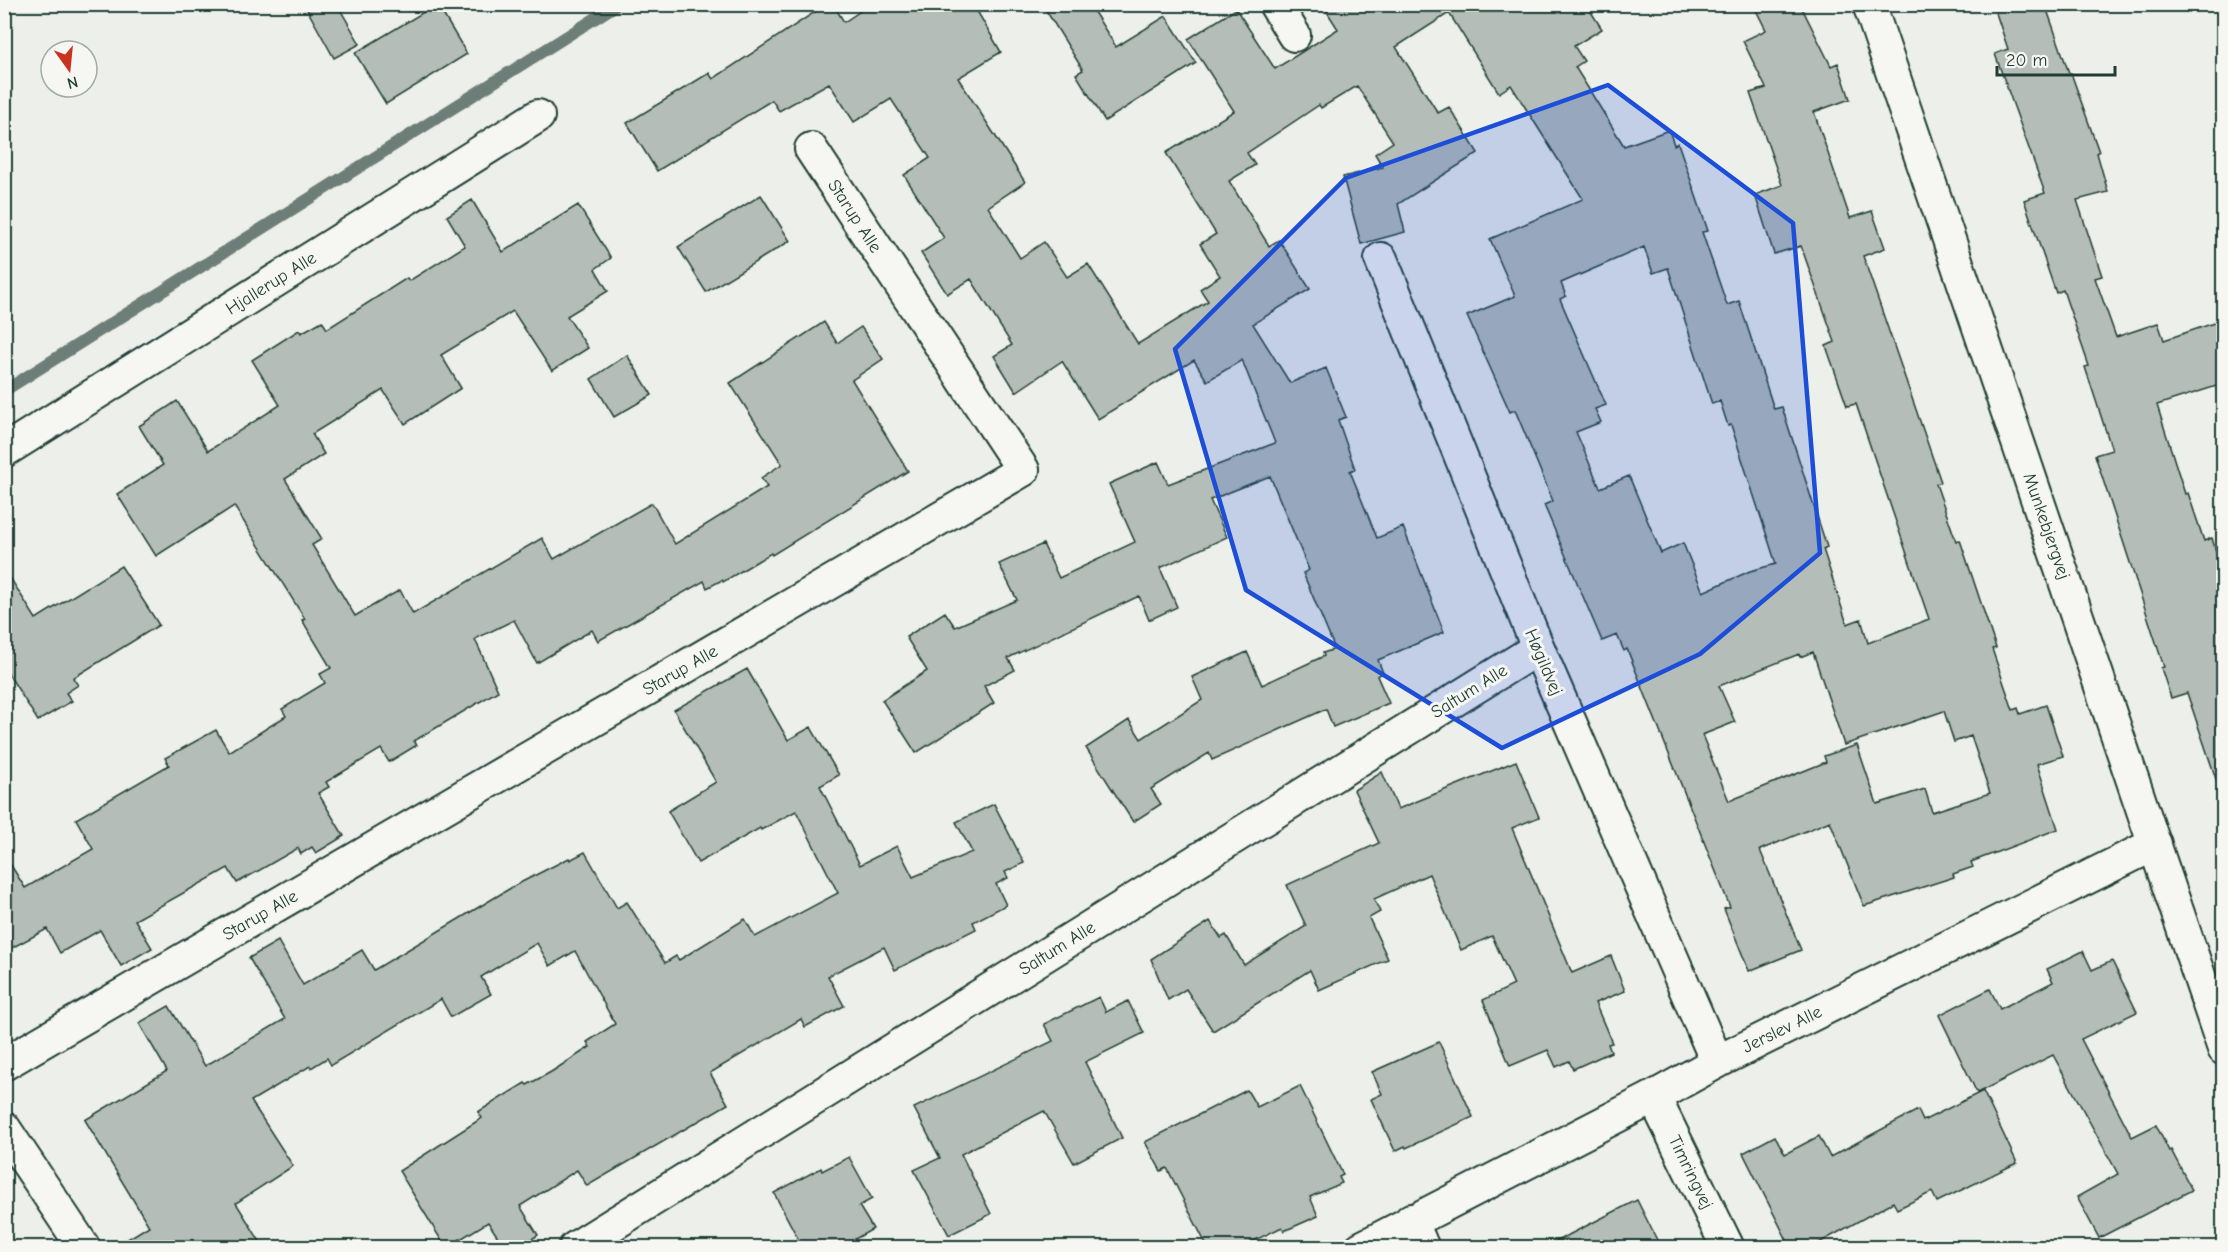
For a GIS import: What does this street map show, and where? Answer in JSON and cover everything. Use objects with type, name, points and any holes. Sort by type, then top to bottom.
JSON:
[{"type":"street","points":[[1275,4],[1294,35]]},
{"type":"street","name":"Munkebjergvej","points":[[1869,4],[2223,1049]]},
{"type":"street","name":"Hjallerup Alle","points":[[4,451],[538,116]]},
{"type":"street","name":"Starup Alle","points":[[4,1064],[1023,470],[811,150]]},
{"type":"street","name":"Høgildvej","points":[[1381,259],[1538,648],[1717,1062]]},
{"type":"street","name":"Saltum Alle","points":[[575,1248],[1538,648]]},
{"type":"street","name":"Jerslev Alle","points":[[1360,1248],[1417,1234],[1717,1062],[2155,844]]},
{"type":"street","name":"Timringvej","points":[[1654,1097],[1728,1248]]},
{"type":"street","points":[[4,1128],[84,1248]]},
{"type":"highlighted area","points":[[1608,85],[1793,223],[1820,553],[1700,654],[1502,748],[1246,590],[1175,349],[1346,178]]},
{"type":"building","points":[[304,4],[337,4],[360,44],[334,58]]},
{"type":"building","points":[[437,4],[467,54],[386,104],[355,53]]},
{"type":"building","points":[[827,4],[833,4],[844,22],[871,4],[973,4],[1001,52],[958,78],[1025,182],[988,207],[1020,258],[1044,242],[1067,277],[1088,264],[1138,344],[1208,301],[1200,289],[1220,276],[1200,244],[1216,234],[1166,153],[1234,111],[1188,39],[1236,9],[1275,69],[1338,29],[1322,4],[1586,4],[1602,29],[1574,46],[1584,61],[1575,67],[1624,146],[1669,130],[1674,145],[1678,143],[1708,231],[1702,232],[1727,305],[1739,301],[1774,409],[1782,407],[1827,547],[1823,549],[1847,624],[1861,619],[1868,643],[1929,619],[1856,404],[1847,406],[1826,346],[1835,342],[1801,246],[1774,254],[1755,195],[1782,185],[1750,93],[1766,88],[1743,41],[1766,30],[1753,4],[1800,4],[1831,66],[1838,63],[1850,99],[1814,112],[1850,218],[1872,211],[1885,248],[1863,256],[1941,482],[1936,484],[1956,541],[1960,540],[1996,648],[1992,649],[2013,710],[2018,708],[2020,714],[2046,705],[2063,756],[2037,764],[2058,829],[1971,862],[1973,867],[1953,874],[1954,877],[1864,906],[1830,821],[1760,850],[1801,950],[1749,971],[1724,909],[1730,907],[1627,649],[1624,651],[1617,635],[1602,641],[1544,505],[1553,501],[1515,410],[1510,412],[1467,316],[1515,296],[1490,239],[1583,199],[1511,85],[1499,93],[1449,13],[1396,47],[1438,113],[1449,107],[1478,153],[1398,204],[1405,232],[1361,244],[1343,177],[1383,167],[1375,154],[1393,142],[1357,86],[1321,108],[1319,105],[1247,153],[1255,165],[1229,181],[1269,246],[1279,240],[1310,289],[1253,324],[1290,383],[1326,368],[1346,417],[1338,420],[1355,469],[1350,471],[1377,538],[1403,527],[1444,632],[1378,660],[1383,673],[1377,676],[1389,703],[1333,727],[1326,709],[1212,760],[1209,753],[1151,789],[1161,804],[1133,822],[1086,748],[1129,720],[1141,739],[1202,700],[1192,677],[1247,652],[1262,685],[1335,649],[1303,573],[1309,570],[1270,476],[1210,500],[1227,537],[1160,568],[1177,607],[1149,620],[1139,596],[1008,658],[1015,670],[984,686],[994,703],[916,753],[882,700],[927,671],[906,637],[945,612],[955,627],[1017,600],[999,564],[1043,544],[1059,578],[1135,542],[1109,484],[1158,462],[1168,484],[1275,443],[1242,360],[1207,381],[1194,360],[1098,419],[1062,361],[1016,392],[994,356],[1012,345],[971,279],[947,294],[921,253],[944,238],[904,175],[930,158],[891,99],[854,122],[829,83],[779,111],[772,100],[657,171],[627,123],[709,73],[713,79]],"holes":[[[1644,247],[1653,273],[1668,268],[1712,404],[1720,401],[1728,426],[1731,425],[1776,564],[1750,571],[1703,592],[1683,543],[1661,553],[1629,476],[1600,488],[1576,432],[1601,422],[1595,409],[1606,405],[1560,299],[1566,296],[1561,283]],[[1813,652],[1844,745],[1944,711],[1954,742],[1971,736],[1990,793],[1932,812],[1925,789],[1877,804],[1857,745],[1824,756],[1826,762],[1729,801],[1702,735],[1735,722],[1719,686],[1799,654],[1800,657]]]},
{"type":"building","points":[[1042,4],[1089,4],[1116,47],[1166,16],[1196,63],[1105,121],[1076,74],[1083,70]]},
{"type":"building","points":[[1993,4],[2045,4],[2069,73],[2071,73],[2099,152],[2097,153],[2108,192],[2077,200],[2102,276],[2095,278],[2116,337],[2158,323],[2164,340],[2223,320],[2223,384],[2157,405],[2185,494],[2188,493],[2204,541],[2212,538],[2223,575],[2223,784],[2218,785],[2187,693],[2171,698],[2161,668],[2164,667],[2095,455],[2112,450],[2085,367],[2089,366],[2063,290],[2056,293],[2024,200],[2045,193],[1995,54],[2008,49]]},
{"type":"building","points":[[761,195],[790,241],[706,292],[678,247]]},
{"type":"building","points":[[472,200],[503,252],[578,205],[611,258],[595,269],[608,291],[567,316],[588,348],[552,371],[513,311],[441,355],[461,388],[405,424],[383,390],[312,434],[324,454],[285,479],[322,539],[312,545],[355,616],[400,590],[413,614],[542,538],[554,559],[652,503],[675,544],[767,487],[761,478],[782,464],[730,383],[824,322],[837,343],[861,327],[883,359],[852,380],[908,471],[772,555],[771,553],[723,582],[722,580],[707,588],[704,581],[598,641],[592,630],[537,663],[514,620],[475,639],[498,691],[414,741],[417,745],[389,762],[381,749],[326,782],[329,787],[318,793],[344,836],[316,853],[312,847],[301,854],[298,848],[237,883],[228,868],[135,920],[152,948],[121,966],[100,930],[60,953],[47,929],[4,952],[4,854],[25,888],[93,849],[76,819],[169,765],[165,758],[216,730],[229,752],[286,716],[282,709],[325,683],[320,674],[331,668],[302,620],[305,619],[234,506],[156,556],[117,494],[163,465],[139,426],[177,401],[208,451],[280,405],[252,360],[299,330],[301,333],[322,321],[327,329],[407,278],[409,281],[465,246],[447,216]]},
{"type":"building","points":[[627,355],[652,395],[614,417],[591,379]]},
{"type":"building","points":[[121,566],[159,625],[73,678],[78,685],[66,693],[72,701],[38,721],[4,667],[4,568],[36,619]]},
{"type":"building","points":[[747,669],[788,740],[811,727],[839,775],[820,786],[860,865],[897,846],[913,877],[972,852],[956,822],[994,804],[1024,863],[1005,872],[1008,878],[996,884],[1006,905],[973,922],[976,929],[895,970],[884,947],[828,976],[844,1006],[805,1027],[801,1019],[710,1073],[728,1104],[587,1186],[577,1170],[520,1206],[538,1235],[518,1248],[505,1248],[488,1222],[446,1248],[399,1171],[482,1118],[478,1112],[525,1083],[527,1085],[551,1072],[590,1047],[587,1042],[615,1024],[575,951],[550,966],[537,943],[481,977],[491,994],[451,1017],[441,999],[331,1065],[327,1058],[251,1101],[293,1166],[236,1203],[264,1248],[113,1248],[149,1226],[85,1120],[167,1071],[139,1023],[169,1006],[205,1066],[285,1019],[249,958],[278,941],[303,985],[362,950],[374,970],[514,886],[585,852],[617,908],[627,902],[665,963],[676,956],[679,960],[745,919],[755,937],[838,893],[796,811],[761,830],[760,828],[698,863],[668,811],[716,782],[674,710]]},
{"type":"building","points":[[1516,761],[1539,817],[1512,828],[1572,973],[1611,956],[1625,991],[1595,1003],[1612,1043],[1608,1044],[1611,1052],[1573,1069],[1569,1061],[1556,1067],[1548,1050],[1510,1066],[1483,1000],[1514,985],[1492,936],[1461,950],[1429,874],[1374,899],[1380,912],[1369,918],[1388,959],[1319,990],[1310,970],[1213,1031],[1186,989],[1168,1000],[1151,959],[1210,921],[1221,938],[1226,935],[1244,965],[1306,926],[1287,885],[1379,843],[1354,790],[1382,772],[1398,809]]},
{"type":"building","points":[[2083,951],[2092,970],[2112,961],[2137,1012],[2081,1039],[2132,1137],[2156,1125],[2192,1190],[2099,1238],[2077,1197],[2118,1174],[2053,1055],[1977,1093],[1939,1015],[1990,989],[2000,1009],[2053,982],[2047,969]]},
{"type":"building","points":[[1099,997],[1106,1012],[1128,1001],[1144,1033],[1085,1062],[1122,1138],[1074,1163],[1044,1111],[961,1154],[991,1214],[949,1235],[914,1170],[940,1158],[914,1108],[1053,1041],[1044,1024]]},
{"type":"building","points":[[1439,1042],[1473,1117],[1395,1151],[1371,1099],[1382,1094],[1372,1072]]},
{"type":"building","points":[[1300,1086],[1343,1175],[1339,1177],[1342,1183],[1310,1197],[1318,1216],[1284,1231],[1282,1227],[1239,1248],[1208,1248],[1167,1168],[1161,1171],[1145,1142],[1247,1090],[1257,1107]]},
{"type":"building","points":[[1983,1091],[2017,1163],[1937,1202],[1932,1192],[1897,1209],[1893,1202],[1810,1248],[1791,1248],[1743,1153],[1775,1136],[1785,1154],[1819,1136],[1830,1157],[1918,1110],[1923,1121]]},
{"type":"building","points":[[849,1157],[872,1199],[859,1206],[873,1229],[839,1248],[803,1248],[774,1193],[821,1168],[822,1171]]},
{"type":"building","points":[[1637,1200],[1661,1248],[1543,1248]]},
{"type":"waterway","points":[[4,391],[618,4]]}]
